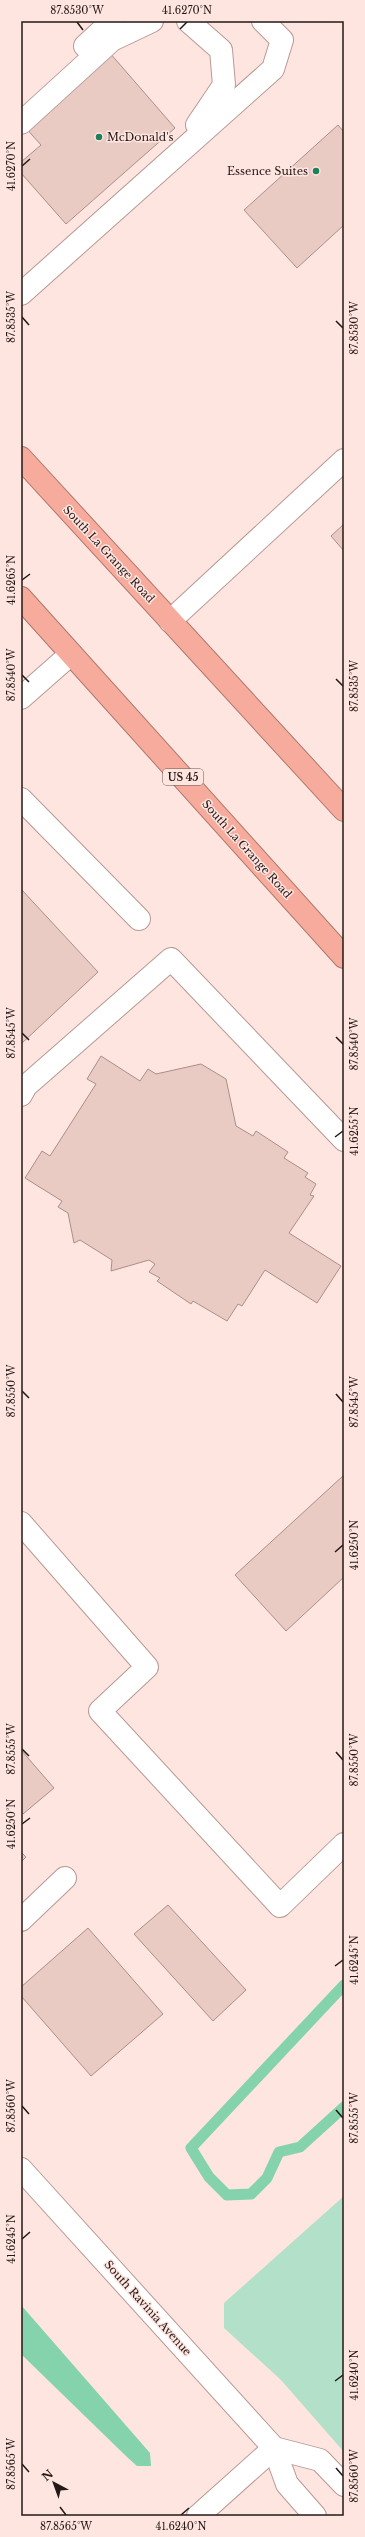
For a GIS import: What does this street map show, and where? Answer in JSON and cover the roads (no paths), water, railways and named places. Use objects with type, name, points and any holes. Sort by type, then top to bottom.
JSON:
[{"type":"highway","name":"South La Grange Road","points":[[21,458],[344,810]]},
{"type":"highway","name":"South La Grange Road","points":[[21,598],[344,957]]},
{"type":"street","points":[[21,103],[112,21]]},
{"type":"street","points":[[21,123],[112,40],[152,21]]},
{"type":"street","points":[[175,155],[224,85],[221,50],[188,21]]},
{"type":"street","points":[[21,294],[273,69],[282,40],[263,21]]},
{"type":"street","points":[[170,621],[344,460]]},
{"type":"street","points":[[21,698],[71,654]]},
{"type":"street","points":[[21,799],[139,920]]},
{"type":"street","points":[[21,1095],[26,1086],[171,959],[341,1130]]},
{"type":"street","points":[[21,1523],[147,1667],[100,1711],[280,1906],[344,1844]]},
{"type":"street","points":[[21,1920],[65,1878]]},
{"type":"street","name":"South Ravinia Avenue","points":[[21,2169],[274,2448],[287,2484],[315,2516]]},
{"type":"street","points":[[198,2516],[274,2448],[320,2460],[344,2486]]},
{"type":"waterway","points":[[344,1985],[191,2148],[209,2177],[227,2195],[251,2194],[267,2178],[279,2152],[300,2147],[344,2107]]},
{"type":"place","name":"McDonald's","points":[[99,137]]},
{"type":"place","name":"Essence Suites","points":[[316,171]]}]
